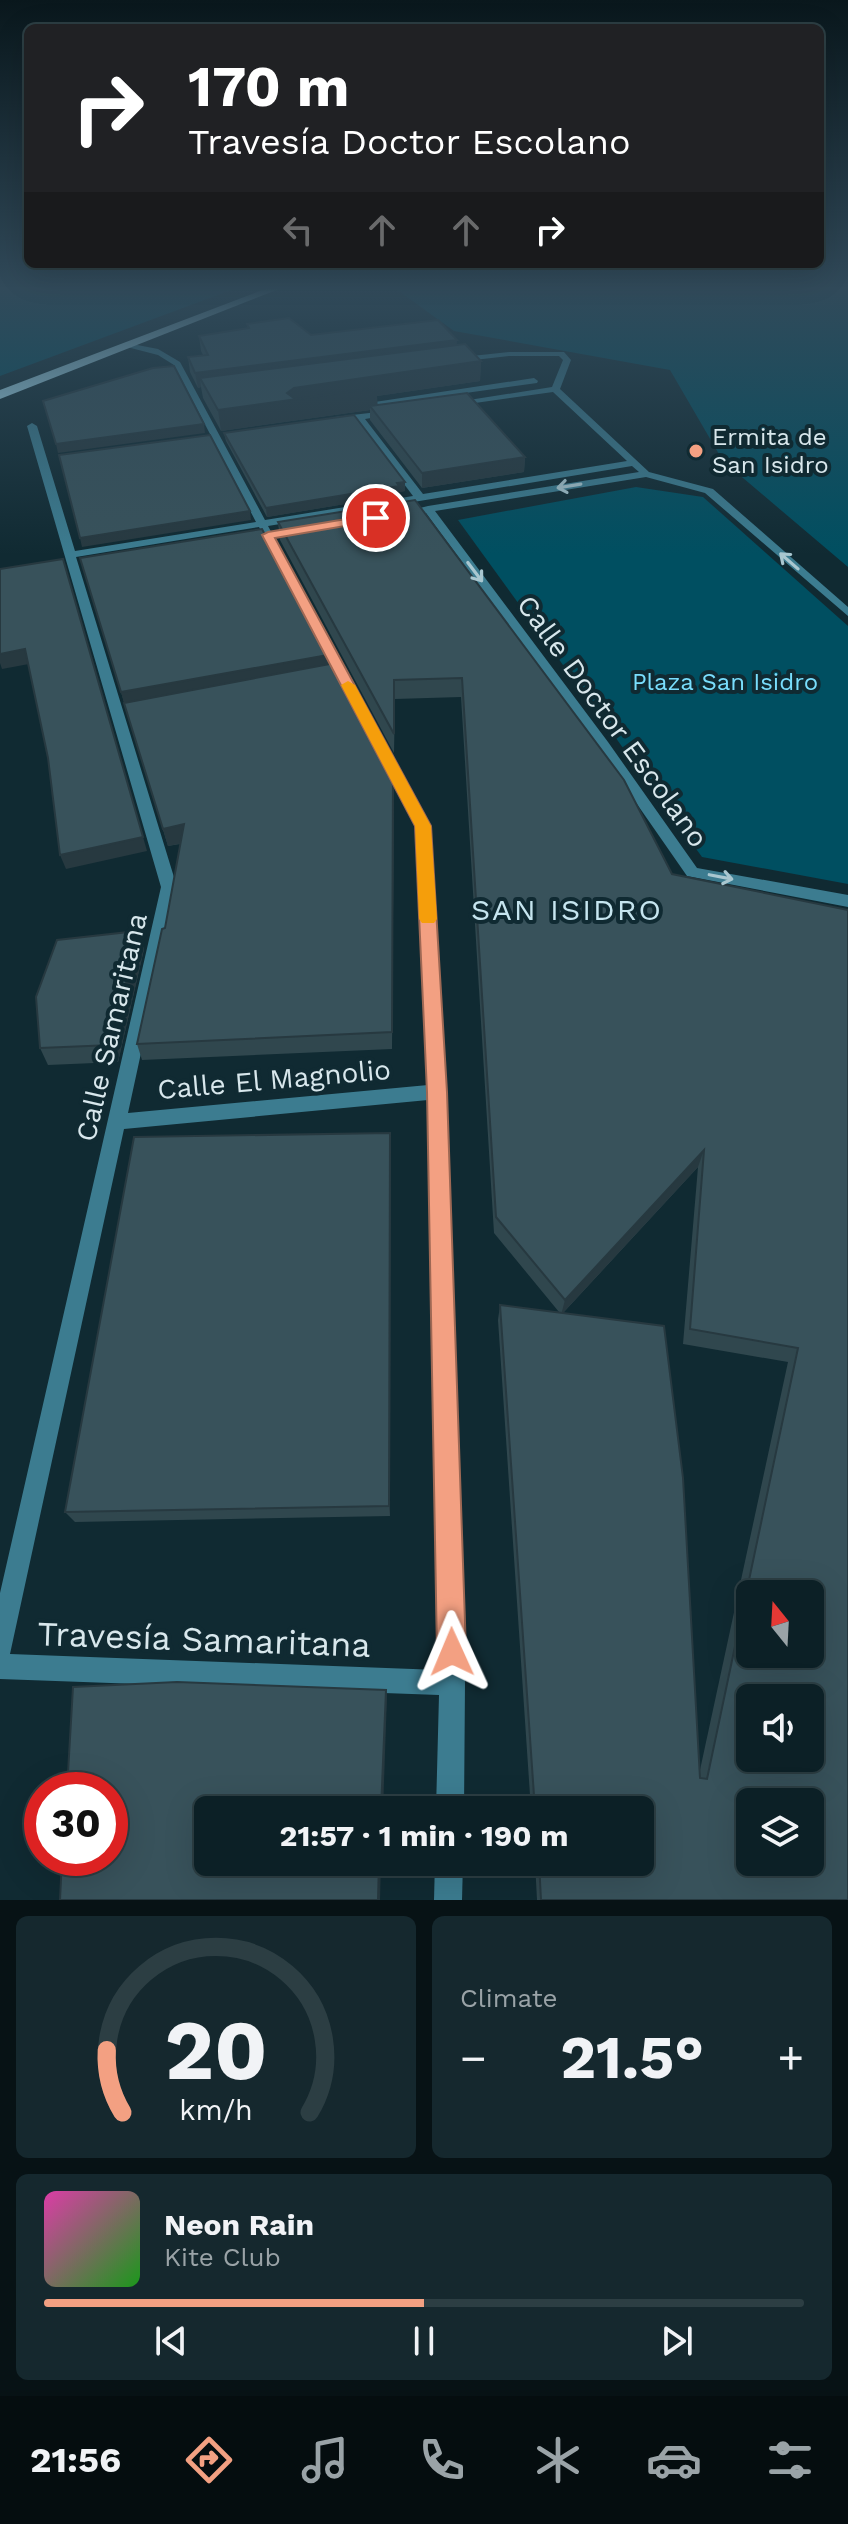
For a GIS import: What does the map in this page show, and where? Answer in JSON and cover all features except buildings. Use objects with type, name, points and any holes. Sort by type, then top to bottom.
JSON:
[{"type":"highway","points":[[0,395],[45,378]]},
{"type":"street","points":[[188,378],[200,393],[212,432],[265,529],[334,674],[423,826],[437,1092],[452,1683],[450,1796]]},
{"type":"street","points":[[556,384],[559,378]]},
{"type":"street","points":[[333,409],[556,384]]},
{"type":"street","points":[[330,421],[556,384]]},
{"type":"street","points":[[556,384],[646,474]]},
{"type":"street","name":"Calle Doctor Escolano","points":[[359,417],[594,732],[692,872],[848,901]]},
{"type":"street","name":"Calle Samaritana","points":[[0,1648],[169,887],[125,713],[72,561],[50,455],[32,426]]},
{"type":"street","points":[[72,561],[424,503],[634,463]]},
{"type":"street","points":[[424,503],[646,474],[709,491],[848,613]]},
{"type":"street","name":"Calle El Magnolio","points":[[116,1122],[437,1092]]},
{"type":"street","name":"Travesía Samaritana","points":[[0,1666],[452,1683]]},
{"type":"street","points":[[448,1900],[449,1876]]},
{"type":"green space","points":[[674,378],[848,378],[848,567],[723,461]]},
{"type":"green space","name":"Plaza San Isidro","points":[[636,487],[703,497],[848,626],[848,884],[702,857],[458,520]]},
{"type":"slow traffic","points":[[348,685],[423,826],[428,919]]},
{"type":"place","name":"Ermita de San Isidro","points":[[696,451]]},
{"type":"district","name":"SAN ISIDRO","points":[[567,910]]},
{"type":"route","points":[[376,518],[268,535],[423,826],[437,1092],[452,1652]]}]
